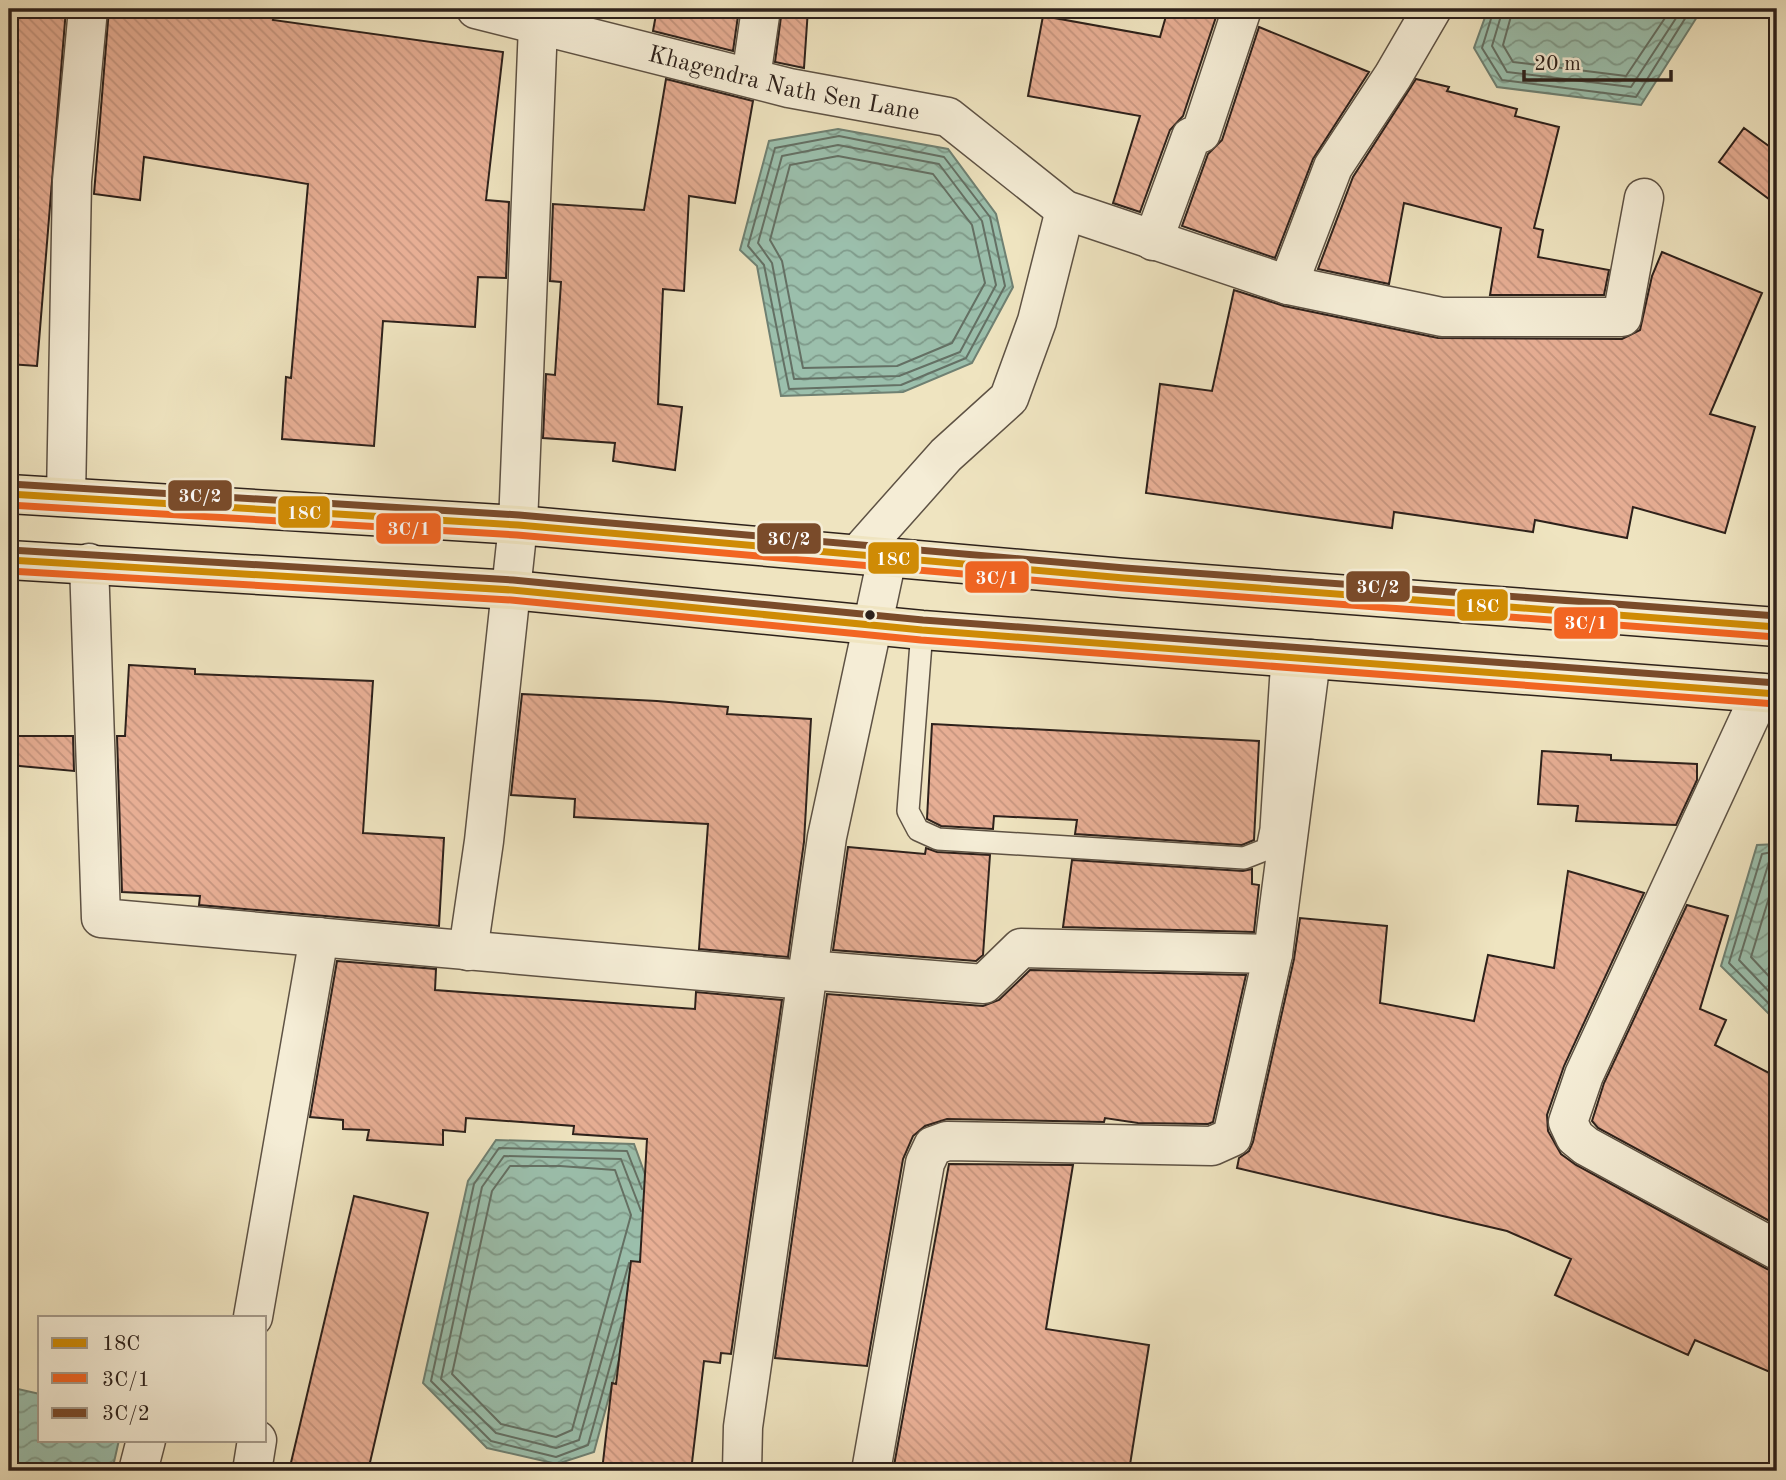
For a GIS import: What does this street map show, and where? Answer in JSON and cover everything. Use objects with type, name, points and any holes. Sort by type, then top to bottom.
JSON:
[{"type":"main road","points":[[9,494],[518,525],[872,556],[1777,627]]},
{"type":"main road","points":[[9,559],[512,590],[922,630],[1769,694]]},
{"type":"street","points":[[66,497],[72,181],[88,9]]},
{"type":"street","name":"Khagendra Nath Sen Lane","points":[[476,9],[789,88],[948,117],[1065,210],[1288,285],[1442,317],[1622,317],[1644,198]]},
{"type":"street","points":[[751,77],[761,9]]},
{"type":"street","points":[[1153,241],[1191,137],[1200,133],[1242,9]]},
{"type":"street","points":[[1288,285],[1332,167],[1393,76],[1432,9]]},
{"type":"street","points":[[468,950],[518,525],[538,24]]},
{"type":"street","points":[[742,1471],[743,1427],[827,837],[874,625],[872,556],[946,455],[1009,398],[1037,321],[1065,210]]},
{"type":"street","points":[[89,564],[101,918],[468,950],[806,975],[984,984],[1021,948],[1273,954]]},
{"type":"street","points":[[871,1471],[925,1163],[933,1146],[947,1141],[1212,1146],[1232,1137],[1273,954],[1296,658]]},
{"type":"street","points":[[1769,694],[1584,1075],[1568,1122],[1574,1137],[1586,1146],[1777,1250]]},
{"type":"street","points":[[253,1316],[319,937]]},
{"type":"street","points":[[138,1471],[145,1442]]},
{"type":"street","points":[[252,1471],[257,1442]]},
{"type":"lane","points":[[922,630],[908,811],[918,831],[938,839],[1244,858],[1266,849],[1296,658]]},
{"type":"water","points":[[1488,9],[1698,9],[1697,17],[1641,105],[1497,87],[1474,48]]},
{"type":"water","points":[[838,129],[948,149],[996,214],[1013,287],[972,363],[903,392],[781,396],[757,266],[740,250],[769,141]]},
{"type":"water","points":[[1777,844],[1777,1022],[1721,966],[1757,845]]},
{"type":"water","points":[[496,1140],[634,1144],[659,1213],[594,1452],[557,1464],[487,1448],[423,1383],[468,1181]]},
{"type":"water","points":[[9,1387],[38,1394],[38,1442],[119,1442],[112,1471],[9,1471]]},
{"type":"building","points":[[9,9],[66,9],[37,366],[9,364]]},
{"type":"building","points":[[109,9],[275,9],[273,20],[503,52],[486,200],[509,202],[506,278],[478,277],[475,327],[383,321],[374,446],[282,439],[286,377],[291,378],[308,184],[144,157],[140,200],[94,194]]},
{"type":"building","points":[[657,9],[739,9],[733,51],[653,31]]},
{"type":"building","points":[[782,9],[808,9],[804,68],[775,62]]},
{"type":"building","points":[[1168,9],[1218,11],[1183,116],[1170,130],[1140,212],[1113,203],[1140,116],[1028,96],[1043,16],[1160,37]]},
{"type":"building","points":[[1259,27],[1369,72],[1313,159],[1275,258],[1182,226],[1208,154],[1222,140]]},
{"type":"building","points":[[666,79],[753,101],[735,203],[689,196],[684,291],[663,289],[658,404],[682,407],[675,470],[613,461],[615,443],[543,438],[546,374],[555,375],[561,282],[550,281],[553,204],[644,210]]},
{"type":"building","points":[[1416,79],[1449,87],[1447,91],[1517,109],[1515,116],[1559,127],[1534,228],[1543,230],[1538,257],[1609,270],[1604,295],[1490,295],[1501,228],[1404,203],[1389,284],[1318,269],[1353,177]]},
{"type":"building","points":[[1744,128],[1777,152],[1777,205],[1719,162]]},
{"type":"building","points":[[1662,252],[1762,293],[1710,414],[1755,427],[1725,533],[1633,507],[1627,538],[1535,520],[1533,532],[1394,512],[1392,528],[1146,493],[1160,384],[1212,391],[1234,290],[1284,306],[1438,338],[1622,339],[1640,330],[1652,276]]},
{"type":"building","points":[[129,665],[195,669],[195,674],[373,681],[363,833],[444,838],[439,926],[199,905],[200,896],[122,892],[117,736],[125,736]]},
{"type":"building","points":[[522,694],[728,707],[727,714],[811,719],[804,842],[788,957],[699,949],[708,824],[574,817],[575,799],[511,795]]},
{"type":"building","points":[[932,724],[1259,741],[1254,840],[1242,845],[1075,834],[1077,820],[994,816],[993,829],[941,826],[927,819]]},
{"type":"building","points":[[9,736],[73,736],[74,771],[9,765]]},
{"type":"building","points":[[1542,751],[1611,755],[1611,760],[1697,764],[1697,780],[1676,825],[1576,821],[1578,806],[1538,804]]},
{"type":"building","points":[[848,847],[925,854],[926,848],[937,852],[990,855],[983,955],[976,961],[833,950]]},
{"type":"building","points":[[1072,860],[1243,871],[1252,869],[1252,884],[1259,885],[1254,932],[1063,927]]},
{"type":"building","points":[[1568,871],[1644,893],[1564,1066],[1547,1115],[1548,1131],[1561,1154],[1576,1165],[1777,1272],[1777,1375],[1695,1340],[1688,1355],[1555,1295],[1571,1259],[1507,1231],[1237,1168],[1239,1158],[1249,1151],[1253,1142],[1294,959],[1300,918],[1387,926],[1380,1003],[1474,1021],[1488,955],[1554,968]]},
{"type":"building","points":[[1687,905],[1728,916],[1700,1009],[1726,1020],[1715,1045],[1777,1077],[1777,1225],[1598,1128],[1592,1121],[1604,1083]]},
{"type":"building","points":[[337,961],[436,969],[435,990],[695,1009],[696,992],[782,1000],[731,1354],[721,1353],[720,1363],[704,1361],[691,1471],[602,1471],[612,1383],[616,1384],[631,1261],[640,1262],[647,1139],[573,1134],[574,1126],[466,1118],[465,1132],[443,1130],[443,1145],[367,1140],[369,1130],[343,1129],[343,1120],[310,1117]]},
{"type":"building","points":[[1030,970],[1246,975],[1213,1122],[1138,1123],[1105,1118],[1104,1122],[947,1119],[925,1126],[913,1136],[903,1159],[867,1366],[775,1358],[827,994],[983,1006],[999,1000]]},
{"type":"building","points":[[949,1164],[1073,1165],[1046,1329],[1149,1345],[1129,1471],[893,1471]]},
{"type":"building","points":[[354,1196],[428,1213],[368,1471],[289,1471]]},
{"type":"transit line","name":"3C/2","points":[[10,484],[519,515],[1125,568],[1777,616]]},
{"type":"transit line","name":"18C","points":[[9,494],[518,525],[1124,578],[1777,627]]},
{"type":"transit line","name":"3C/1","points":[[9,505],[517,535],[1123,588],[1776,637]]},
{"type":"transit line","name":"3C/2","points":[[10,550],[513,580],[923,620],[1777,683]]},
{"type":"transit line","name":"18C","points":[[9,560],[512,590],[922,630],[1777,694]]},
{"type":"transit line","name":"3C/1","points":[[9,571],[511,600],[921,640],[1776,704]]}]
